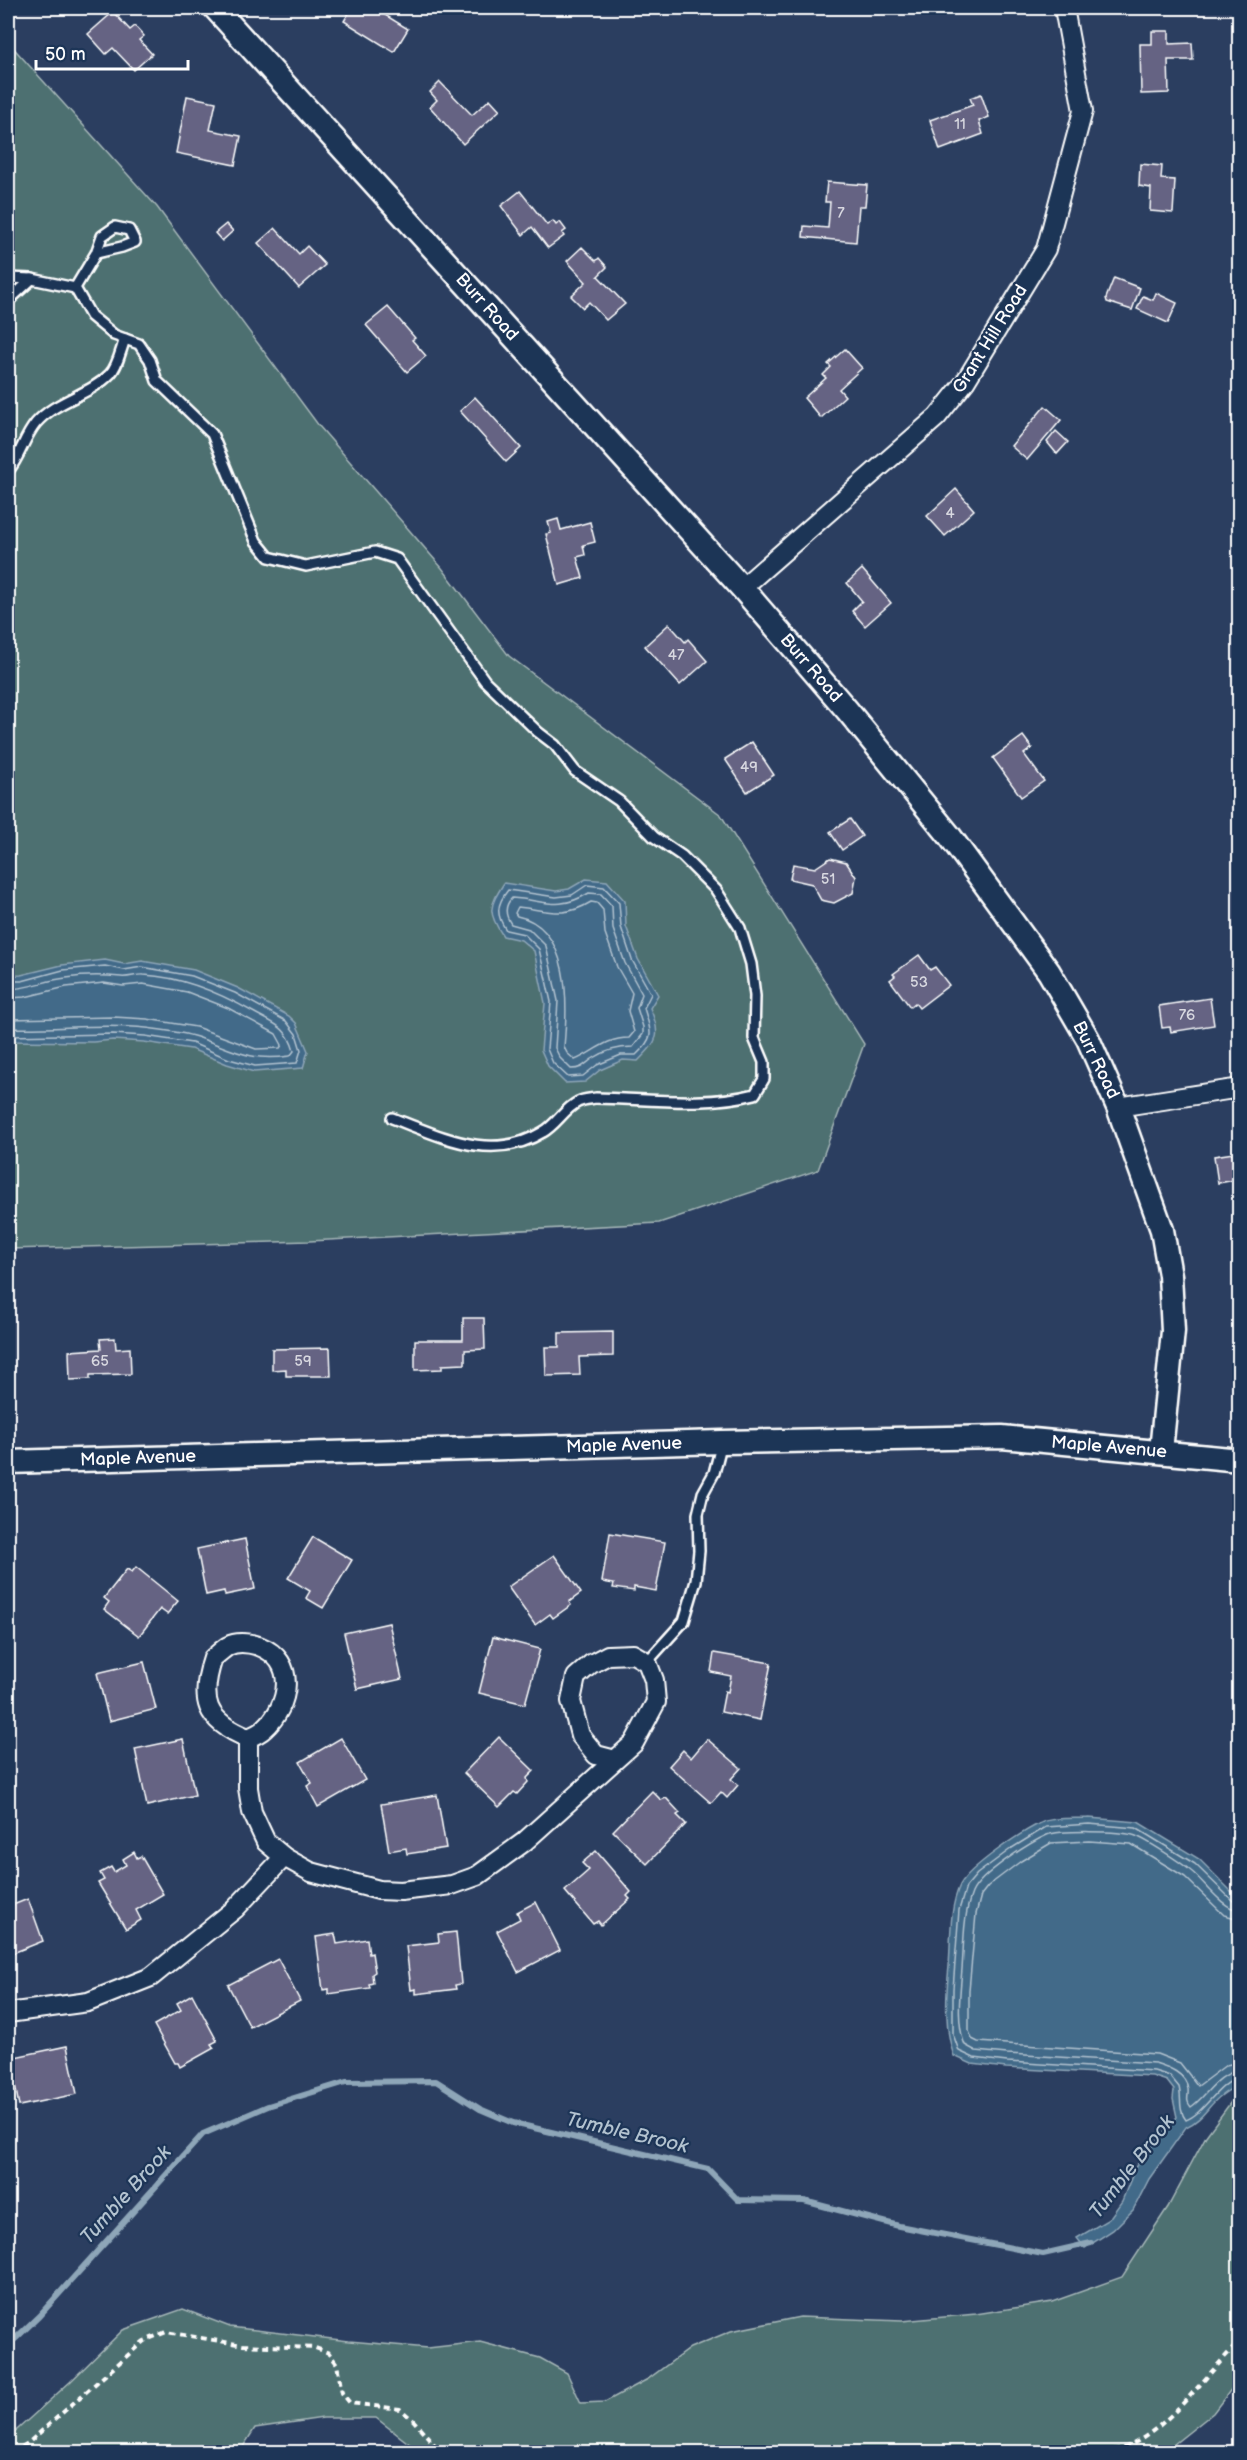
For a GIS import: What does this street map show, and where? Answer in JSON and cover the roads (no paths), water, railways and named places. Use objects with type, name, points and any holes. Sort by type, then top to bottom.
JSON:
[{"type":"street","name":"Burr Road","points":[[215,8],[742,588],[847,710],[949,835],[1043,963],[1088,1039],[1118,1107],[1162,1230],[1170,1275],[1173,1330],[1161,1451]]},
{"type":"street","name":"Grant Hill Road","points":[[742,588],[937,417],[965,382],[1046,249],[1083,111],[1064,8]]},
{"type":"street","points":[[1118,1107],[1239,1088]]},
{"type":"street","name":"Maple Avenue","points":[[8,1462],[722,1442],[1002,1437],[1239,1460]]},
{"type":"street","points":[[248,1642],[265,1648],[280,1661],[288,1678],[286,1696],[276,1714],[264,1730],[248,1738],[225,1727],[209,1710],[206,1694],[213,1658],[229,1646],[248,1642]]},
{"type":"street","points":[[248,1738],[248,1788],[252,1812],[266,1842],[284,1857],[311,1872],[379,1890],[426,1889],[477,1876],[524,1842],[634,1743],[656,1702],[654,1680],[647,1662],[633,1654],[608,1654],[591,1664],[576,1677],[571,1701],[580,1735],[596,1755],[615,1760]]},
{"type":"street","points":[[8,2013],[88,2001],[151,1977],[235,1909],[284,1857]]},
{"type":"lane","points":[[75,288],[96,252]]},
{"type":"lane","points":[[8,278],[33,279],[75,288],[90,316],[114,335],[139,344],[150,360],[157,381],[212,434],[256,542],[269,556],[306,567],[375,552],[397,559],[485,681],[538,732],[555,745],[575,771],[619,801],[654,837],[682,856],[717,890],[740,928],[751,964],[755,996],[754,1038],[764,1062],[764,1079],[755,1094],[737,1099],[711,1100],[596,1098],[578,1102],[545,1131],[522,1143],[488,1149],[442,1137],[392,1118]]},
{"type":"lane","points":[[8,301],[33,279]]},
{"type":"lane","points":[[8,471],[36,423],[112,372],[125,339]]},
{"type":"lane","points":[[647,1662],[684,1621],[696,1581],[699,1551],[698,1514],[703,1493],[714,1473],[722,1442]]},
{"type":"water","points":[[586,879],[607,881],[625,901],[626,926],[638,959],[658,995],[650,1008],[657,1031],[654,1043],[638,1061],[623,1060],[600,1070],[585,1082],[565,1083],[548,1066],[541,1050],[545,1003],[534,951],[521,940],[503,936],[494,921],[492,910],[495,898],[504,883],[556,891],[569,889]]},
{"type":"water","points":[[105,960],[124,964],[142,961],[194,970],[238,988],[289,1016],[296,1023],[308,1051],[303,1068],[254,1072],[191,1049],[144,1042],[8,1041],[8,976],[62,965]]},
{"type":"water","points":[[1089,1818],[1138,1822],[1199,1859],[1239,1899],[1240,2079],[1197,2120],[1186,2127],[1149,2179],[1133,2210],[1113,2230],[1085,2248],[1077,2238],[1109,2219],[1122,2201],[1136,2166],[1177,2117],[1173,2099],[1174,2090],[1167,2081],[1152,2076],[972,2064],[954,2056],[947,2023],[947,2000],[952,1914],[956,1894],[965,1877],[998,1850],[1043,1822]]},
{"type":"waterway","name":"Tumble Brook","points":[[8,2342],[15,2339],[39,2316],[203,2134],[268,2106],[346,2082],[436,2081],[480,2109],[513,2123],[708,2169],[738,2200],[804,2201],[899,2226],[1043,2254],[1091,2243]]}]
